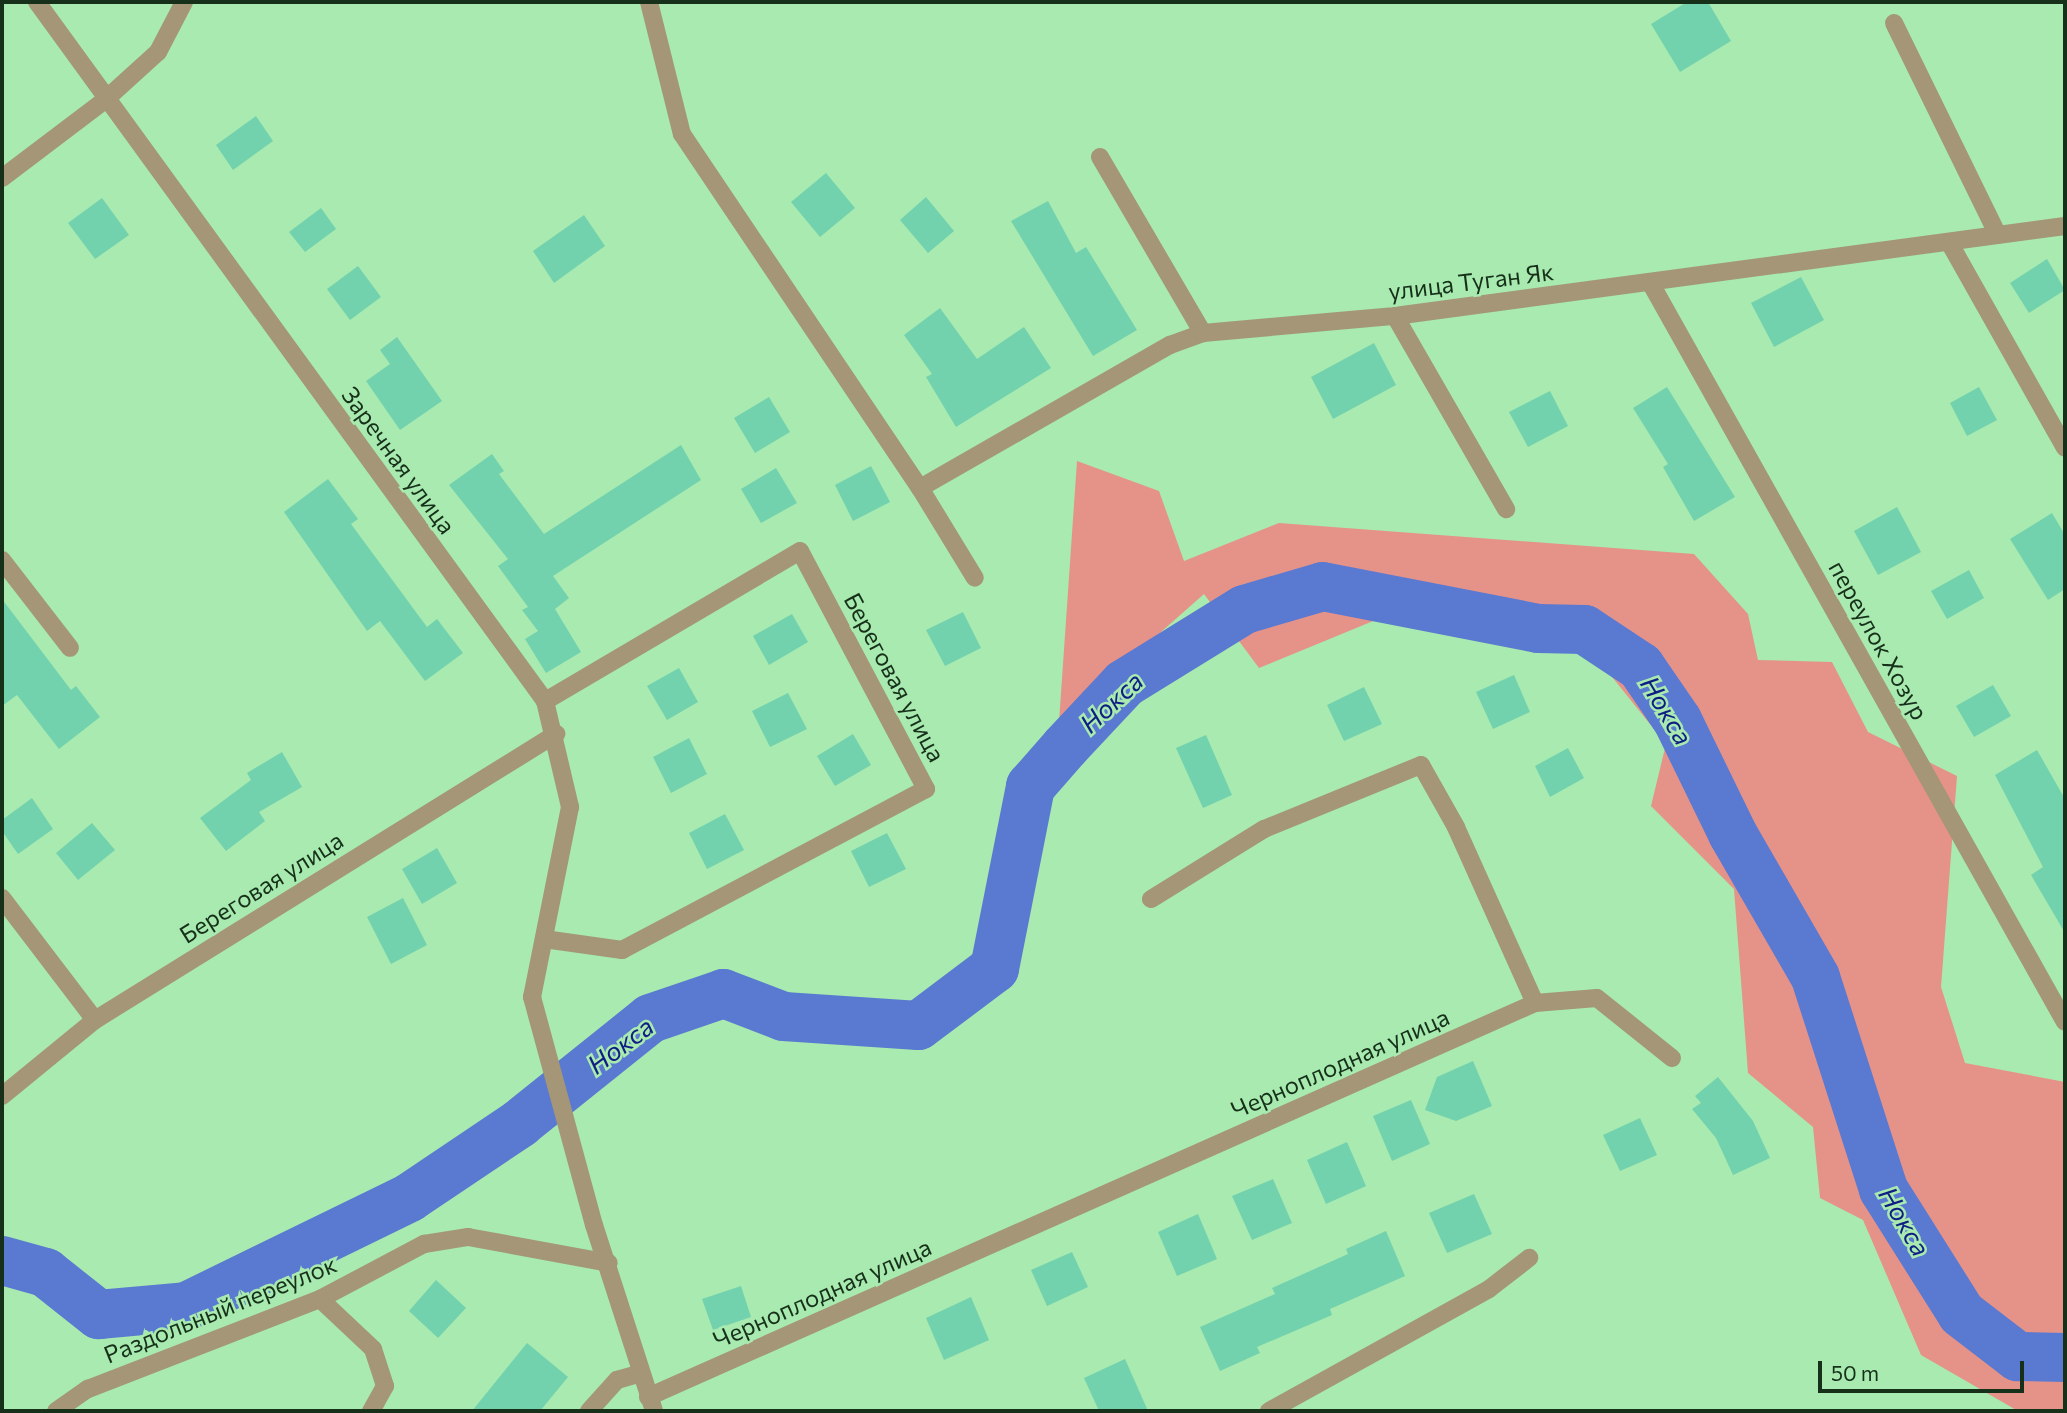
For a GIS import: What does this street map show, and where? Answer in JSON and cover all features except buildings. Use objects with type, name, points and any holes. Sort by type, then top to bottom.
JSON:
[{"type":"street","name":"Заречная улица","points":[[37,2],[105,100],[545,701],[556,734],[570,807],[532,997],[594,1225],[609,1263]]},
{"type":"street","points":[[2,178],[105,100],[158,52],[184,2]]},
{"type":"street","points":[[649,2],[682,134],[920,488],[975,578]]},
{"type":"street","points":[[1894,23],[1998,235]]},
{"type":"street","points":[[1100,157],[1203,333]]},
{"type":"street","name":"улица Туган Як","points":[[920,488],[1170,345],[1203,333],[1395,316],[2065,226]]},
{"type":"street","points":[[1949,242],[2065,448]]},
{"type":"street","name":"переулок Хозур","points":[[1650,282],[2065,1022]]},
{"type":"street","points":[[1395,316],[1506,509]]},
{"type":"street","name":"Береговая улица","points":[[544,939],[622,950],[926,789],[800,551],[545,701]]},
{"type":"street","points":[[2,559],[69,648]]},
{"type":"street","name":"Береговая улица","points":[[2,1096],[95,1020],[556,734]]},
{"type":"street","points":[[1151,899],[1264,830],[1422,765],[1456,827],[1535,1003]]},
{"type":"street","points":[[2,898],[95,1020]]},
{"type":"street","name":"Черноплодная улица","points":[[651,1404],[1535,1003],[1597,998],[1672,1058]]},
{"type":"street","name":"Раздольный переулок","points":[[56,1411],[88,1389],[320,1300],[424,1244],[467,1237],[609,1263]]},
{"type":"street","points":[[1269,1411],[1489,1289],[1529,1258]]},
{"type":"street","points":[[609,1263],[651,1404]]},
{"type":"street","points":[[320,1300],[373,1349],[385,1385],[370,1411]]},
{"type":"street","points":[[589,1411],[617,1380],[641,1373]]},
{"type":"shaded area","points":[[1077,461],[1159,491],[1184,561],[1279,523],[1694,554],[1748,614],[1758,660],[1832,662],[1868,732],[1957,776],[1941,987],[1965,1063],[2065,1082],[2065,1411],[2018,1411],[1921,1355],[1863,1220],[1820,1198],[1813,1127],[1748,1073],[1734,889],[1651,806],[1666,744],[1596,657],[1395,612],[1259,668],[1204,594],[1059,722]]},
{"type":"waterway","name":"Нокса","points":[[2,1260],[45,1272],[98,1314],[186,1306],[409,1197],[519,1123],[650,1018],[723,993],[783,1016],[918,1025],[994,968],[1030,786],[1065,746],[1124,683],[1244,609],[1322,586],[1538,628],[1584,629],[1640,666],[1677,720],[1732,833],[1815,977],[1883,1189],[1961,1313],[2017,1356],[2065,1357]]}]
